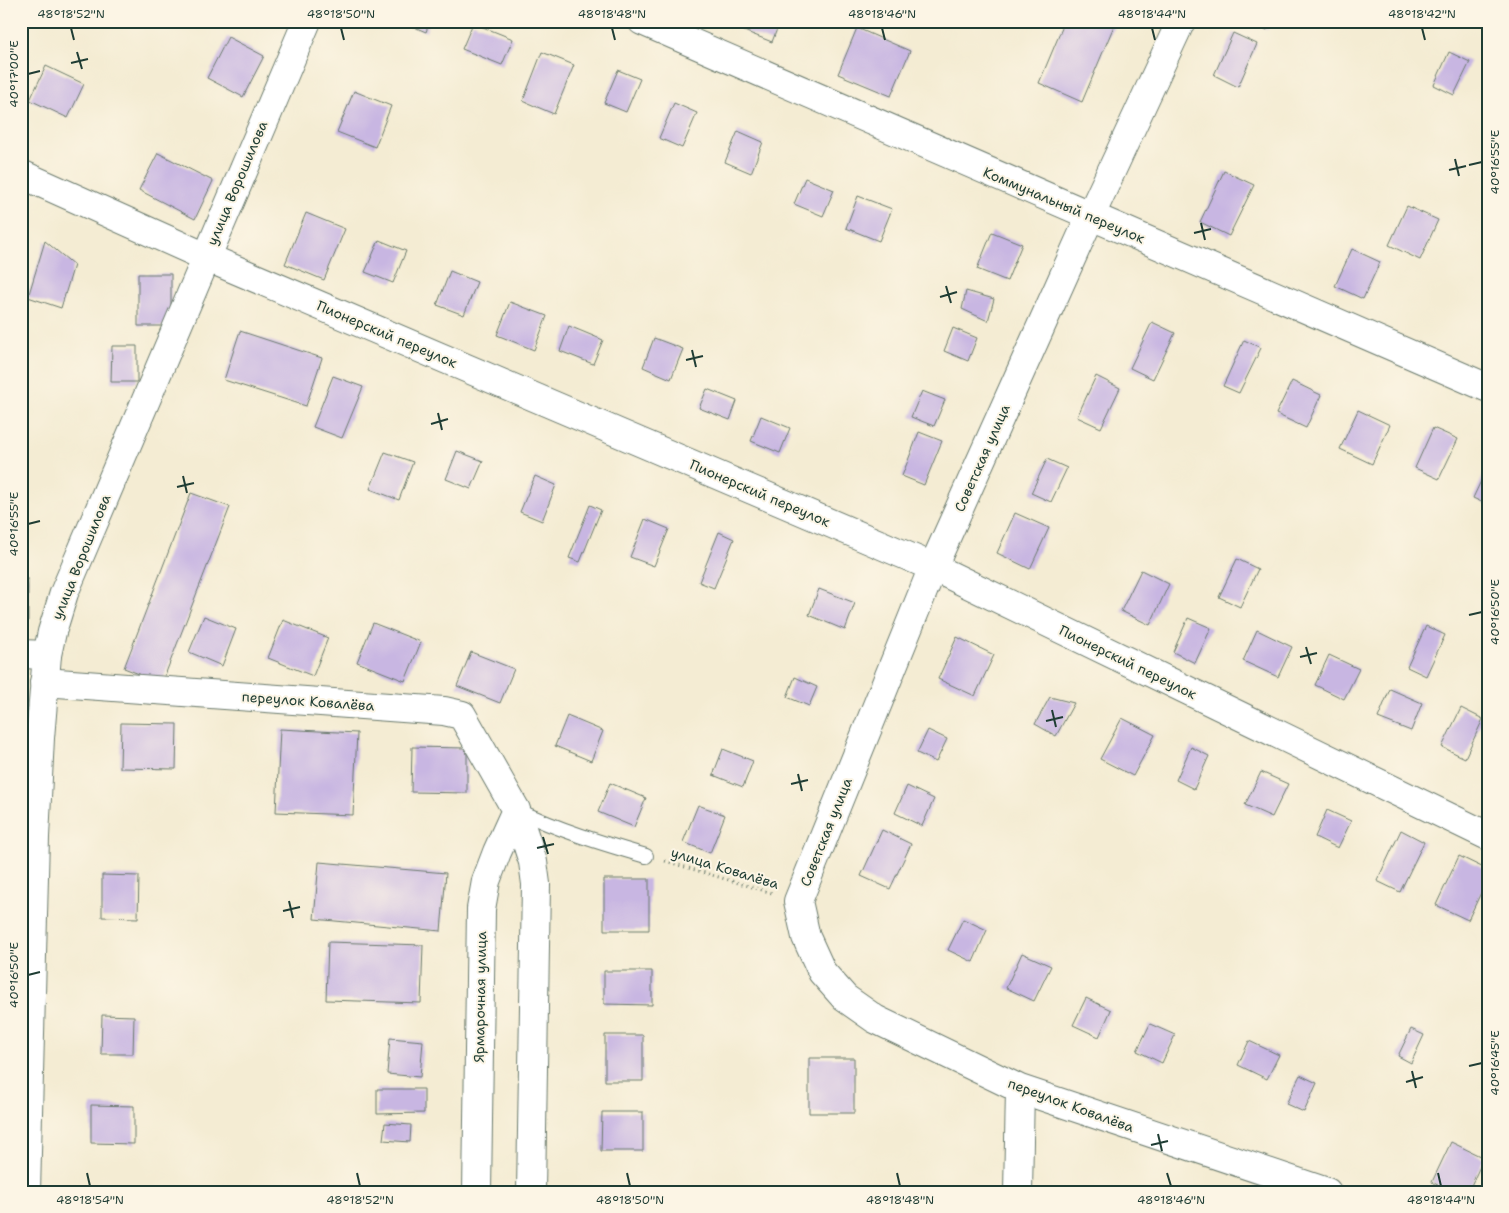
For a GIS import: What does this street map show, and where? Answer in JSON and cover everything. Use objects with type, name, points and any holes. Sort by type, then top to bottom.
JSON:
[{"type":"street","name":"улица Ворошилова","points":[[26,1192],[35,836],[44,682],[34,654],[52,632],[64,593],[307,21]]},
{"type":"street","name":"Коммунальный переулок","points":[[642,21],[1090,217],[1488,388]]},
{"type":"street","name":"Советская улица","points":[[798,901],[933,567],[1090,217],[1181,21]]},
{"type":"street","name":"Пионерский переулок","points":[[21,174],[206,257],[933,567],[1488,836]]},
{"type":"street","name":"переулок Ковалёва","points":[[44,682],[444,711],[462,715],[516,810]]},
{"type":"street","name":"Ярмарочная улица","points":[[476,1192],[482,909],[486,881],[516,810]]},
{"type":"street","points":[[516,810],[533,862],[536,884],[531,1192]]},
{"type":"street","name":"переулок Ковалёва","points":[[798,901],[806,937],[822,972],[845,998],[875,1019],[1020,1089],[1327,1192]]},
{"type":"street","points":[[1018,1192],[1020,1089]]},
{"type":"lane","points":[[516,810],[577,836],[646,856]]},
{"type":"path","name":"улица Ковалёва","points":[[646,856],[798,901]]},
{"type":"building","points":[[400,21],[430,21],[426,32]]},
{"type":"building","points":[[748,21],[780,21],[772,42],[744,31]]},
{"type":"building","points":[[1065,21],[1116,21],[1082,102],[1039,83]]},
{"type":"building","points":[[1249,21],[1271,21],[1267,30]]},
{"type":"building","points":[[473,23],[513,39],[502,65],[462,49]]},
{"type":"building","points":[[857,28],[910,51],[891,96],[838,74]]},
{"type":"building","points":[[1233,33],[1257,44],[1238,87],[1214,75]]},
{"type":"building","points":[[228,37],[264,56],[243,97],[207,78]]},
{"type":"building","points":[[542,52],[574,65],[554,114],[523,101]]},
{"type":"building","points":[[1449,52],[1470,62],[1454,95],[1434,85]]},
{"type":"building","points":[[46,66],[84,84],[68,118],[30,100]]},
{"type":"building","points":[[618,70],[640,79],[626,112],[604,103]]},
{"type":"building","points":[[354,91],[391,106],[375,147],[337,132]]},
{"type":"building","points":[[674,103],[697,113],[682,148],[659,138]]},
{"type":"building","points":[[738,131],[763,142],[751,173],[725,162]]},
{"type":"building","points":[[158,153],[213,181],[195,219],[139,190]]},
{"type":"building","points":[[1224,171],[1254,185],[1229,236],[1200,222]]},
{"type":"building","points":[[805,178],[834,190],[823,216],[794,204]]},
{"type":"building","points":[[858,196],[892,209],[879,241],[846,228]]},
{"type":"building","points":[[1407,206],[1438,220],[1420,260],[1389,245]]},
{"type":"building","points":[[306,213],[345,229],[324,280],[285,264]]},
{"type":"building","points":[[992,232],[1022,244],[1007,281],[977,269]]},
{"type":"building","points":[[379,240],[406,251],[393,283],[365,272]]},
{"type":"building","points":[[45,241],[74,265],[61,308],[28,297]]},
{"type":"building","points":[[1352,249],[1380,262],[1363,299],[1335,286]]},
{"type":"building","points":[[450,271],[477,282],[464,315],[437,305]]},
{"type":"building","points":[[138,274],[171,274],[171,326],[138,326]]},
{"type":"building","points":[[966,291],[994,299],[988,321],[962,309]]},
{"type":"building","points":[[510,302],[547,316],[534,350],[497,335]]},
{"type":"building","points":[[1152,322],[1175,333],[1153,379],[1130,368]]},
{"type":"building","points":[[569,326],[603,340],[593,364],[560,351]]},
{"type":"building","points":[[953,328],[977,338],[968,361],[944,351]]},
{"type":"building","points":[[240,331],[322,358],[306,406],[224,380]]},
{"type":"building","points":[[654,338],[683,349],[671,379],[643,367]]},
{"type":"building","points":[[1244,340],[1261,348],[1239,393],[1223,386]]},
{"type":"building","points":[[112,346],[137,346],[137,382],[111,382]]},
{"type":"building","points":[[333,376],[363,387],[342,438],[313,427]]},
{"type":"building","points":[[1096,376],[1120,388],[1101,428],[1077,417]]},
{"type":"building","points":[[1292,381],[1321,395],[1306,428],[1276,414]]},
{"type":"building","points":[[707,389],[737,401],[730,420],[699,408]]},
{"type":"building","points":[[922,391],[945,400],[934,426],[911,417]]},
{"type":"building","points":[[1358,410],[1390,425],[1372,464],[1340,449]]},
{"type":"building","points":[[761,416],[790,428],[780,453],[751,441]]},
{"type":"building","points":[[1433,428],[1458,439],[1439,479],[1415,468]]},
{"type":"building","points":[[919,432],[942,441],[924,485],[902,476]]},
{"type":"building","points":[[457,451],[483,461],[471,489],[446,479]]},
{"type":"building","points":[[385,452],[413,462],[399,500],[370,489]]},
{"type":"building","points":[[1047,459],[1067,468],[1051,502],[1031,493]]},
{"type":"building","points":[[1488,466],[1488,505],[1473,498]]},
{"type":"building","points":[[535,476],[556,485],[542,521],[520,512]]},
{"type":"building","points":[[191,493],[230,507],[162,683],[124,668]]},
{"type":"building","points":[[590,505],[601,510],[580,562],[569,558]]},
{"type":"building","points":[[1015,513],[1049,528],[1030,569],[997,553]]},
{"type":"building","points":[[645,519],[669,529],[654,566],[630,557]]},
{"type":"building","points":[[719,532],[734,539],[714,588],[699,582]]},
{"type":"building","points":[[1237,559],[1258,569],[1240,607],[1219,597]]},
{"type":"building","points":[[1141,570],[1169,584],[1150,625],[1121,611]]},
{"type":"building","points":[[21,579],[28,579],[28,622],[21,622]]},
{"type":"building","points":[[819,589],[855,603],[845,630],[809,615]]},
{"type":"building","points":[[204,616],[236,629],[222,666],[189,652]]},
{"type":"building","points":[[1188,618],[1211,628],[1195,663],[1173,652]]},
{"type":"building","points":[[283,620],[328,638],[313,676],[268,658]]},
{"type":"building","points":[[373,623],[421,642],[405,681],[357,662]]},
{"type":"building","points":[[1426,626],[1445,635],[1426,676],[1407,667]]},
{"type":"building","points":[[1257,630],[1292,647],[1278,677],[1243,661]]},
{"type":"building","points":[[957,637],[994,655],[975,696],[938,679]]},
{"type":"building","points":[[471,652],[514,669],[500,703],[457,686]]},
{"type":"building","points":[[1329,655],[1359,669],[1344,699],[1315,685]]},
{"type":"building","points":[[795,677],[817,687],[809,706],[787,697]]},
{"type":"building","points":[[1390,689],[1422,703],[1411,731],[1378,718]]},
{"type":"building","points":[[1050,697],[1074,703],[1056,736],[1035,724]]},
{"type":"building","points":[[1461,708],[1483,719],[1465,758],[1442,747]]},
{"type":"building","points":[[567,716],[603,731],[591,761],[555,746]]},
{"type":"building","points":[[1122,718],[1155,735],[1133,776],[1100,759]]},
{"type":"building","points":[[121,723],[177,724],[176,769],[120,768]]},
{"type":"building","points":[[280,729],[357,733],[353,815],[276,812]]},
{"type":"building","points":[[928,730],[947,739],[936,762],[917,753]]},
{"type":"building","points":[[412,747],[467,748],[467,793],[411,792]]},
{"type":"building","points":[[1191,747],[1209,756],[1194,789],[1176,780]]},
{"type":"building","points":[[723,749],[753,761],[743,787],[713,775]]},
{"type":"building","points":[[1261,772],[1288,784],[1272,817],[1245,805]]},
{"type":"building","points":[[610,783],[646,798],[634,827],[598,812]]},
{"type":"building","points":[[907,786],[934,799],[922,826],[895,813]]},
{"type":"building","points":[[698,805],[725,815],[710,853],[683,842]]},
{"type":"building","points":[[1327,810],[1351,821],[1338,848],[1315,837]]},
{"type":"building","points":[[882,830],[911,844],[890,889],[861,876]]},
{"type":"building","points":[[1401,830],[1424,842],[1400,892],[1377,881]]},
{"type":"building","points":[[1459,856],[1488,870],[1488,878],[1468,920],[1436,905]]},
{"type":"building","points":[[319,862],[446,873],[441,931],[314,919]]},
{"type":"building","points":[[102,875],[139,876],[138,918],[102,917]]},
{"type":"building","points":[[604,879],[649,879],[649,930],[604,930]]},
{"type":"building","points":[[963,919],[987,930],[973,962],[948,950]]},
{"type":"building","points":[[328,942],[423,945],[421,1003],[326,1000]]},
{"type":"building","points":[[1022,953],[1051,966],[1034,1001],[1006,988]]},
{"type":"building","points":[[604,971],[652,971],[652,1005],[604,1004]]},
{"type":"building","points":[[1086,998],[1111,1010],[1099,1037],[1073,1025]]},
{"type":"building","points":[[102,1015],[134,1016],[133,1054],[101,1054]]},
{"type":"building","points":[[1150,1024],[1175,1035],[1162,1063],[1137,1051]]},
{"type":"building","points":[[1411,1029],[1424,1035],[1411,1063],[1398,1056]]},
{"type":"building","points":[[605,1035],[643,1035],[643,1081],[605,1081]]},
{"type":"building","points":[[390,1038],[423,1041],[420,1077],[387,1074]]},
{"type":"building","points":[[1249,1041],[1279,1055],[1267,1079],[1238,1065]]},
{"type":"building","points":[[809,1058],[854,1058],[854,1113],[809,1113]]},
{"type":"building","points":[[1300,1075],[1317,1083],[1304,1112],[1286,1104]]},
{"type":"building","points":[[377,1089],[424,1089],[424,1113],[377,1114]]},
{"type":"building","points":[[91,1105],[134,1106],[134,1144],[91,1143]]},
{"type":"building","points":[[602,1112],[643,1112],[643,1151],[601,1151]]},
{"type":"building","points":[[385,1123],[411,1125],[410,1142],[383,1140]]},
{"type":"building","points":[[1451,1142],[1484,1158],[1468,1192],[1451,1192],[1432,1182]]}]
